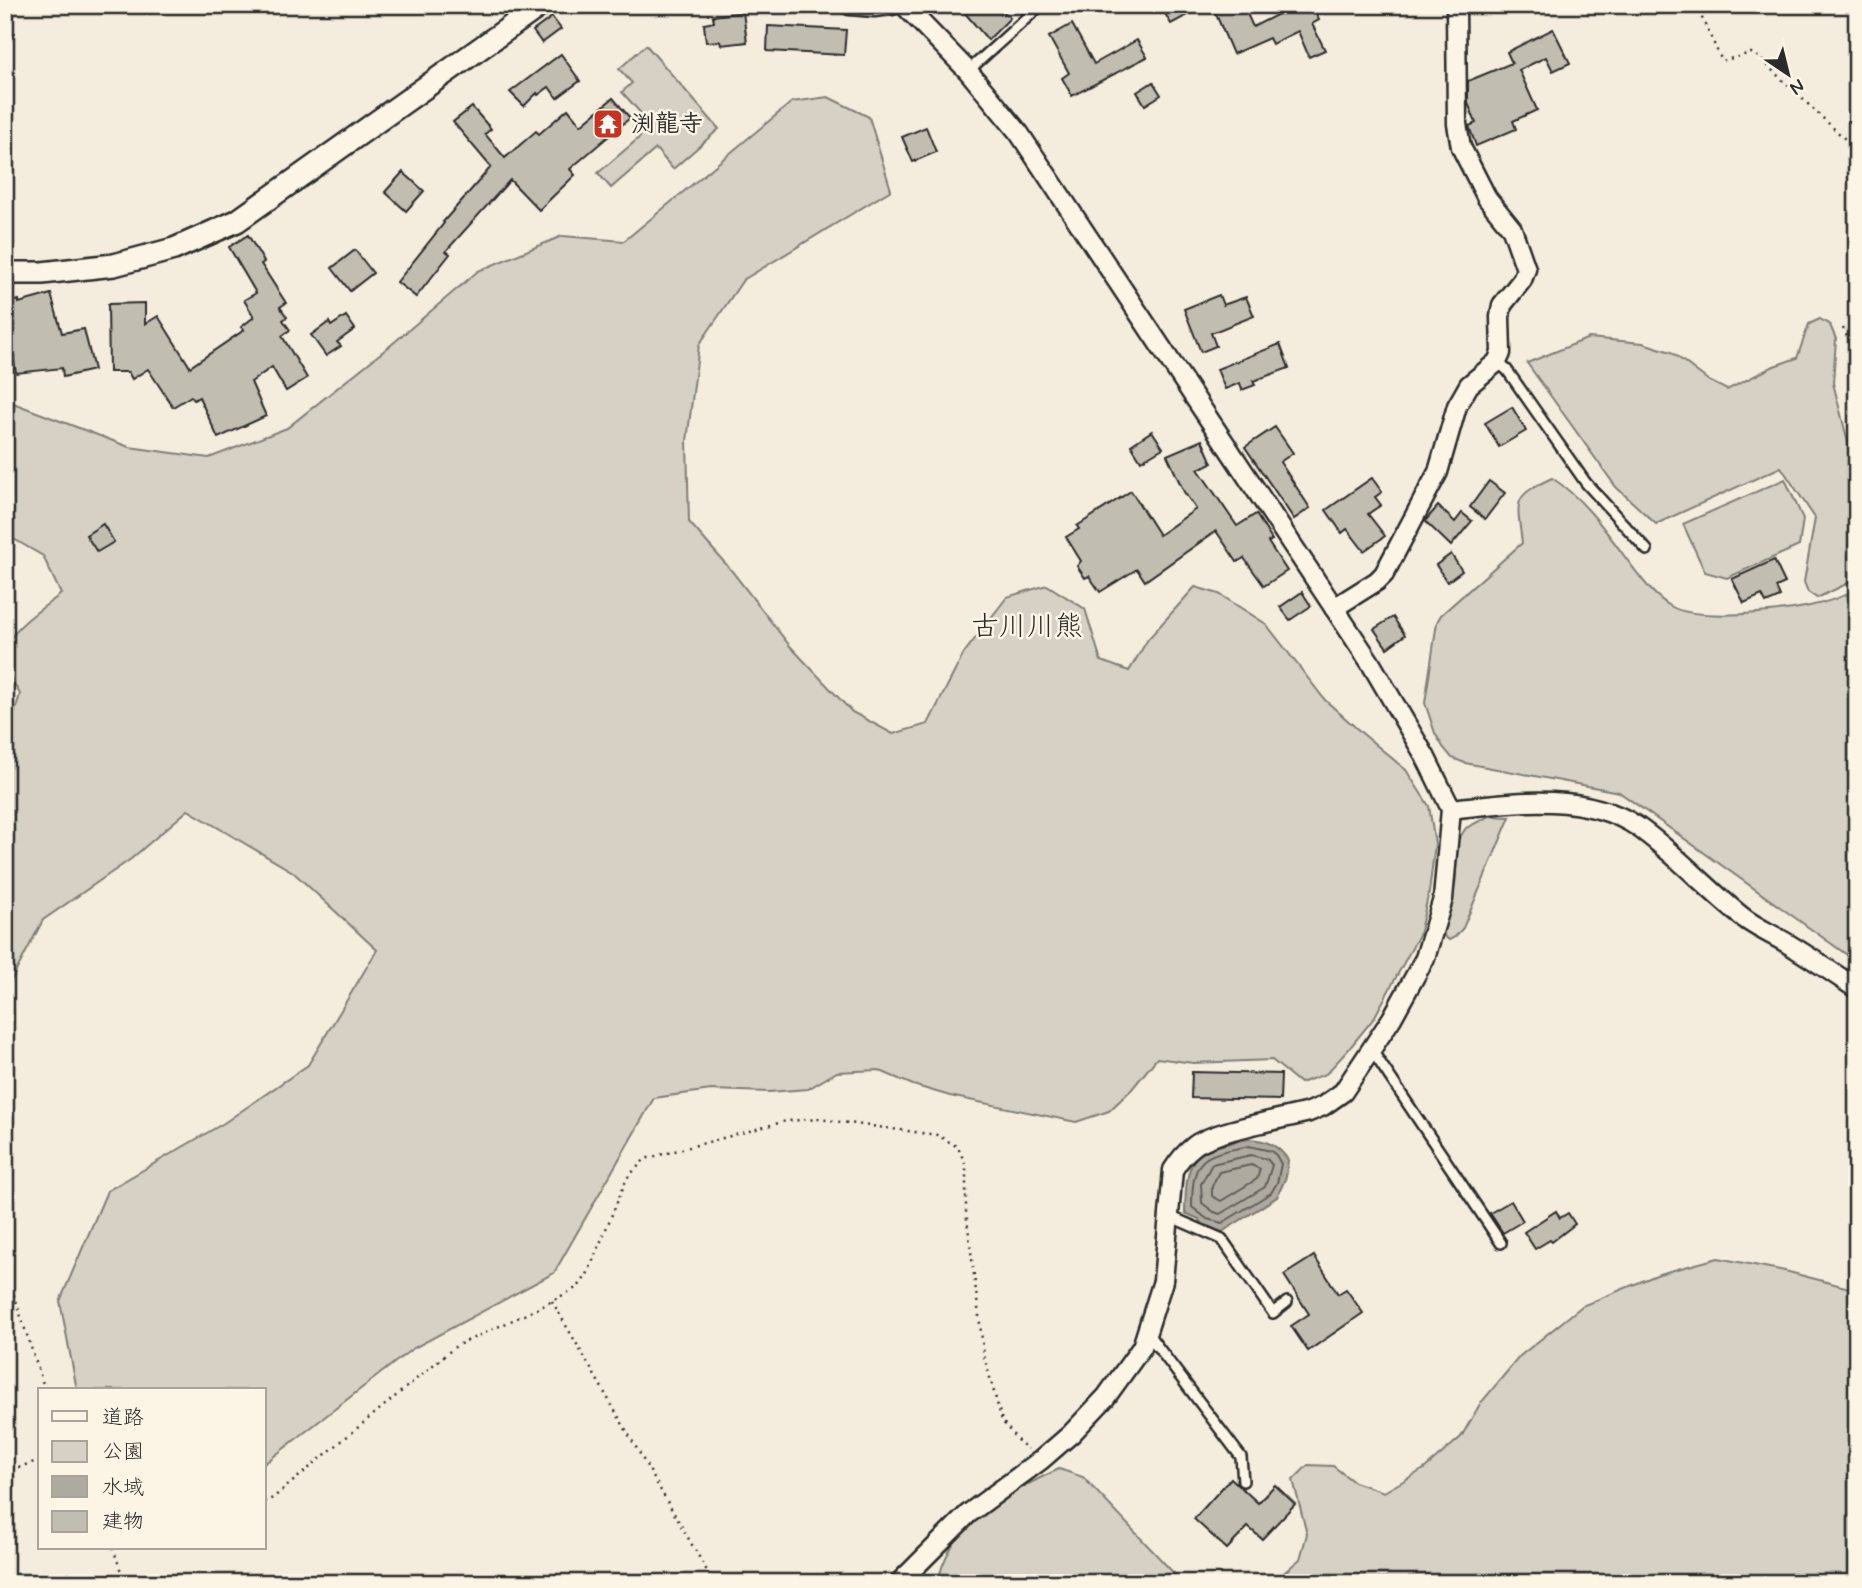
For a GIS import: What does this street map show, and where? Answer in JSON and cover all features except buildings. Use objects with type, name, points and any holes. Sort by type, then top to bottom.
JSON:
[{"type":"street","points":[[5,273],[42,273],[114,265],[174,249],[237,221],[541,5]]},
{"type":"street","points":[[850,5],[874,8],[892,5]]},
{"type":"street","points":[[899,1583],[968,1514],[1041,1460],[1106,1397],[1142,1347],[1163,1281],[1174,1170],[1182,1156],[1196,1144],[1213,1136],[1324,1106],[1343,1092],[1392,1018],[1428,949],[1443,899],[1451,809],[1370,662],[1019,133],[968,71],[904,5]]},
{"type":"street","points":[[1334,608],[1384,574],[1438,472],[1457,406],[1469,386],[1497,362],[1501,353],[1502,305],[1522,280],[1526,269],[1512,229],[1487,198],[1461,148],[1457,124],[1456,5]]},
{"type":"street","points":[[1451,809],[1500,803],[1555,802],[1616,815],[1637,826],[1676,857],[1741,916],[1857,989]]},
{"type":"lane","points":[[968,71],[1041,5]]},
{"type":"lane","points":[[1497,362],[1507,370],[1586,483],[1647,550]]},
{"type":"lane","points":[[1371,1049],[1502,1243]]},
{"type":"lane","points":[[1169,1216],[1222,1239],[1273,1313],[1287,1302]]},
{"type":"lane","points":[[1148,1334],[1241,1457],[1243,1481]]},
{"type":"path","points":[[1696,5],[1723,61],[1751,53],[1756,55],[1846,140],[1857,135]]},
{"type":"path","points":[[1843,328],[1857,359]]},
{"type":"path","points":[[266,1501],[456,1346],[578,1287],[587,1275],[627,1178],[645,1159],[786,1121],[819,1119],[937,1135],[958,1147],[966,1166],[966,1211],[984,1356],[1002,1421],[1018,1441],[1041,1460]]},
{"type":"path","points":[[5,1268],[44,1388]]},
{"type":"path","points":[[552,1301],[714,1583]]},
{"type":"path","points":[[5,1472],[38,1461]]},
{"type":"path","points":[[114,1550],[125,1583]]},
{"type":"green space","points":[[646,45],[719,129],[673,169],[656,149],[611,188],[598,173],[640,137],[633,128],[645,118],[622,92],[632,83],[619,69]]},
{"type":"green space","points":[[828,97],[869,117],[891,190],[743,280],[699,345],[687,441],[689,522],[731,570],[790,646],[852,712],[893,734],[928,724],[964,653],[1007,597],[1047,585],[1085,609],[1101,661],[1129,671],[1148,639],[1195,587],[1219,594],[1266,624],[1325,700],[1406,770],[1429,806],[1435,844],[1429,892],[1419,935],[1374,1018],[1326,1074],[1300,1083],[1272,1060],[1193,1063],[1157,1058],[1132,1089],[1109,1111],[1076,1122],[950,1096],[913,1085],[878,1070],[837,1072],[808,1089],[769,1092],[711,1090],[654,1098],[554,1273],[412,1349],[266,1462],[266,1388],[77,1388],[60,1301],[107,1191],[224,1123],[308,1065],[377,950],[293,872],[188,810],[131,859],[43,920],[5,992],[5,746],[20,694],[6,668],[5,653],[15,632],[23,623],[61,594],[43,556],[5,534],[5,400],[129,447],[209,458],[287,428],[478,271],[562,236],[624,241],[792,102]]},
{"type":"green space","points":[[1820,319],[1830,325],[1836,339],[1833,383],[1857,468],[1857,579],[1817,598],[1808,592],[1804,582],[1815,518],[1781,467],[1656,524],[1616,487],[1527,363],[1589,338],[1643,343],[1671,352],[1709,381],[1727,390],[1774,366],[1797,358],[1809,324]]},
{"type":"green space","points":[[1552,478],[1574,495],[1593,516],[1653,592],[1665,603],[1680,610],[1726,615],[1783,610],[1821,603],[1857,589],[1857,962],[1619,792],[1465,763],[1452,758],[1443,747],[1435,733],[1425,703],[1437,622],[1441,615],[1522,543],[1518,509],[1520,502],[1529,490]]},
{"type":"green space","points":[[1785,479],[1803,519],[1799,546],[1727,578],[1705,572],[1683,524]]},
{"type":"green space","points":[[1489,816],[1510,817],[1463,928],[1449,940],[1444,936],[1443,930],[1455,885],[1458,840],[1466,828]]},
{"type":"green space","points":[[1718,1258],[1785,1271],[1857,1290],[1857,1583],[1272,1583],[1300,1559],[1307,1534],[1293,1480],[1308,1465],[1333,1466],[1354,1482],[1384,1492],[1424,1469],[1461,1437],[1480,1404],[1520,1356],[1582,1306],[1659,1274]]},
{"type":"green space","points":[[1059,1469],[1083,1477],[1183,1583],[938,1583],[944,1562],[967,1527],[1001,1499]]},
{"type":"water","points":[[1249,1139],[1272,1145],[1288,1160],[1286,1177],[1277,1197],[1222,1232],[1201,1224],[1199,1219],[1185,1213],[1188,1178],[1196,1158],[1204,1151]]},
{"type":"place","name":"渕龍寺","points":[[608,124]]},
{"type":"district","name":"古川川熊","points":[[1027,627]]}]
